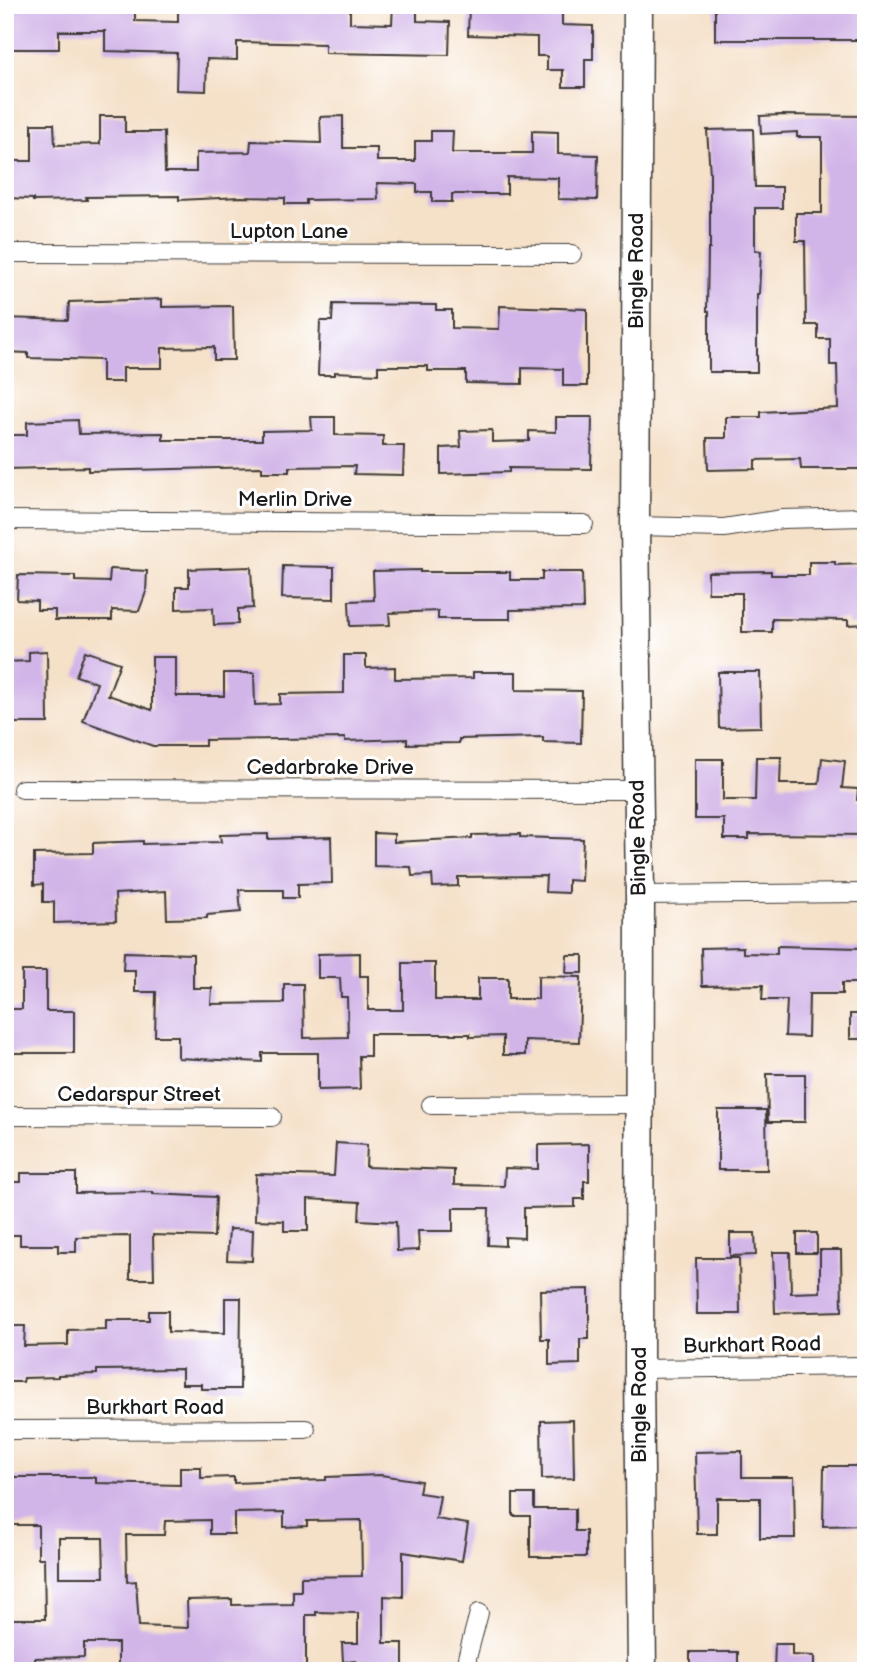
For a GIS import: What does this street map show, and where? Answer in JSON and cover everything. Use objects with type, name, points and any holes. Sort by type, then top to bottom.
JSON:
[{"type":"main road","name":"Bingle Road","points":[[638,5],[635,526],[640,895],[639,1369],[642,1671]]},
{"type":"street","name":"Lupton Lane","points":[[5,253],[572,254]]},
{"type":"street","points":[[635,526],[724,528],[782,519],[866,517]]},
{"type":"street","name":"Merlin Drive","points":[[5,520],[584,524]]},
{"type":"street","name":"Cedarbrake Drive","points":[[22,789],[637,790]]},
{"type":"street","points":[[640,895],[866,893]]},
{"type":"street","points":[[431,1105],[639,1104]]},
{"type":"street","name":"Cedarspur Street","points":[[5,1116],[272,1117]]},
{"type":"street","name":"Burkhart Road","points":[[639,1369],[866,1366]]},
{"type":"street","name":"Burkhart Road","points":[[5,1430],[306,1429]]},
{"type":"street","points":[[467,1671],[467,1658],[479,1613]]},
{"type":"building","points":[[5,5],[135,5],[135,21],[178,22],[178,10],[221,11],[250,10],[250,7],[288,8],[288,5],[350,5],[350,23],[392,24],[393,5],[417,5],[417,21],[450,22],[449,55],[325,53],[325,44],[237,42],[237,60],[207,59],[206,91],[176,90],[177,53],[105,51],[105,31],[59,31],[59,49],[5,49]]},
{"type":"building","points":[[469,5],[562,5],[562,25],[593,26],[593,59],[585,59],[585,87],[563,87],[563,70],[547,70],[547,56],[537,56],[537,37],[468,35]]},
{"type":"building","points":[[715,5],[866,5],[866,40],[715,40]]},
{"type":"building","points":[[100,116],[125,116],[125,132],[164,132],[165,172],[196,172],[196,153],[250,152],[251,141],[321,143],[320,117],[343,116],[343,148],[377,148],[377,161],[415,161],[415,141],[431,141],[431,131],[453,131],[452,153],[532,153],[532,131],[558,132],[558,154],[598,155],[597,200],[558,199],[558,178],[507,177],[507,194],[452,194],[452,202],[432,202],[432,192],[417,192],[417,184],[377,183],[378,199],[306,200],[306,204],[285,204],[285,198],[241,197],[179,200],[179,196],[86,197],[87,200],[33,201],[5,198],[5,161],[32,161],[32,124],[54,124],[55,145],[100,144]]},
{"type":"building","points":[[760,116],[866,116],[866,469],[801,469],[800,459],[755,460],[755,469],[708,470],[707,438],[726,438],[726,417],[761,417],[761,412],[838,408],[837,365],[830,365],[830,339],[818,339],[818,325],[806,325],[805,241],[796,241],[796,213],[822,213],[822,137],[797,137],[797,132],[761,134]]},
{"type":"building","points":[[753,129],[755,187],[782,187],[782,208],[755,208],[755,250],[761,251],[757,294],[757,372],[709,372],[707,311],[710,174],[707,130]]},
{"type":"building","points":[[162,299],[162,307],[233,306],[234,360],[214,360],[214,347],[162,348],[162,368],[123,368],[123,382],[102,382],[102,360],[28,358],[28,353],[5,352],[5,318],[68,320],[69,302]]},
{"type":"building","points":[[333,304],[436,305],[436,310],[452,310],[452,328],[499,329],[500,306],[587,309],[587,386],[563,386],[563,369],[522,368],[522,384],[466,383],[466,371],[428,371],[428,366],[378,366],[378,374],[335,372],[335,375],[318,375],[320,321],[332,321]]},
{"type":"building","points":[[311,417],[335,417],[335,435],[383,436],[383,446],[404,446],[403,475],[354,474],[355,466],[289,467],[289,472],[262,472],[262,467],[88,471],[88,467],[5,469],[5,435],[27,435],[27,422],[78,420],[79,434],[163,433],[163,440],[262,440],[262,431],[312,430]]},
{"type":"building","points":[[556,417],[592,417],[591,469],[509,468],[509,472],[441,474],[441,448],[461,447],[460,431],[492,430],[492,442],[529,441],[529,431],[556,432]]},
{"type":"building","points":[[809,562],[866,564],[866,624],[848,625],[848,620],[772,619],[772,632],[742,632],[742,593],[708,593],[708,572],[771,571],[771,575],[809,575]]},
{"type":"building","points":[[283,566],[334,567],[334,599],[282,598]]},
{"type":"building","points":[[251,567],[253,608],[238,609],[238,624],[214,625],[213,608],[176,609],[176,587],[189,587],[189,569]]},
{"type":"building","points":[[110,569],[147,571],[146,592],[139,611],[112,610],[112,620],[55,620],[55,610],[37,610],[37,601],[17,600],[18,575],[75,576],[75,581],[109,582]]},
{"type":"building","points":[[373,571],[510,572],[510,580],[542,580],[542,572],[582,572],[583,609],[510,610],[510,619],[438,619],[438,611],[389,613],[390,625],[350,626],[349,601],[374,600]]},
{"type":"building","points":[[47,651],[48,723],[8,723],[8,713],[5,713],[5,662],[29,661],[29,652]]},
{"type":"building","points":[[85,651],[120,663],[108,695],[152,710],[152,657],[176,657],[176,696],[224,696],[224,673],[254,673],[255,705],[280,704],[280,694],[344,693],[344,655],[366,655],[366,668],[395,667],[395,679],[473,678],[473,672],[516,672],[516,690],[582,691],[581,743],[543,742],[543,737],[459,739],[459,743],[407,744],[407,739],[345,741],[345,738],[205,740],[205,746],[153,746],[83,721],[97,683],[76,676]]},
{"type":"building","points":[[718,672],[760,672],[761,727],[719,728]]},
{"type":"building","points":[[756,757],[781,757],[780,784],[819,784],[822,758],[845,761],[842,788],[858,789],[857,800],[866,800],[866,835],[749,834],[749,839],[724,839],[724,819],[695,819],[695,759],[723,759],[723,800],[755,800]]},
{"type":"building","points":[[374,833],[394,834],[394,842],[520,834],[520,837],[583,839],[581,881],[568,880],[568,893],[545,892],[546,876],[458,877],[458,886],[433,887],[432,875],[412,876],[411,867],[374,866]]},
{"type":"building","points":[[268,834],[268,839],[331,837],[332,883],[298,884],[298,898],[283,898],[283,890],[239,890],[241,912],[207,915],[207,918],[167,919],[166,891],[115,894],[116,921],[54,923],[54,902],[43,902],[43,884],[34,885],[34,854],[93,853],[93,843],[221,842],[220,835]]},
{"type":"building","points":[[777,946],[861,948],[860,983],[842,983],[842,994],[809,994],[808,1037],[785,1036],[787,1000],[762,1000],[763,985],[702,986],[701,948],[743,947],[743,953],[777,954]]},
{"type":"building","points":[[124,952],[193,954],[193,988],[212,988],[211,1004],[284,1003],[284,984],[303,984],[304,1038],[348,1037],[347,997],[341,997],[340,978],[318,978],[318,954],[360,953],[360,976],[368,976],[368,1010],[403,1010],[403,963],[435,963],[435,1000],[478,1000],[478,978],[508,978],[508,999],[538,999],[538,976],[581,977],[579,1042],[525,1040],[525,1055],[503,1055],[503,1036],[370,1034],[370,1056],[359,1056],[360,1089],[318,1090],[318,1053],[262,1053],[262,1062],[178,1058],[178,1036],[155,1036],[156,992],[135,992],[135,970],[123,970]]},
{"type":"building","points":[[567,955],[583,955],[583,973],[566,973]]},
{"type":"building","points":[[22,971],[46,971],[46,1011],[74,1011],[74,1053],[5,1053],[5,1009],[22,1009]]},
{"type":"building","points":[[850,1014],[866,1014],[866,1039],[850,1039]]},
{"type":"building","points":[[767,1074],[805,1074],[805,1122],[768,1122]]},
{"type":"building","points":[[718,1110],[766,1110],[767,1170],[718,1170]]},
{"type":"building","points":[[336,1143],[367,1145],[366,1167],[454,1170],[454,1185],[504,1186],[505,1168],[538,1169],[538,1145],[589,1144],[589,1181],[584,1181],[584,1199],[575,1199],[575,1207],[524,1208],[524,1238],[505,1237],[505,1246],[488,1245],[489,1208],[453,1208],[453,1231],[418,1231],[419,1250],[397,1251],[396,1222],[359,1220],[360,1202],[308,1199],[308,1231],[284,1231],[284,1221],[255,1220],[256,1174],[334,1176]]},
{"type":"building","points":[[21,1173],[76,1173],[76,1193],[153,1192],[216,1197],[214,1237],[153,1235],[154,1279],[130,1279],[130,1236],[76,1237],[76,1252],[58,1252],[58,1245],[20,1245],[20,1235],[5,1235],[5,1182],[21,1182]]},
{"type":"building","points":[[229,1229],[253,1230],[252,1261],[227,1260]]},
{"type":"building","points":[[730,1233],[755,1233],[756,1255],[730,1256]]},
{"type":"building","points":[[797,1233],[817,1233],[817,1253],[797,1253]]},
{"type":"building","points":[[820,1250],[841,1250],[842,1311],[775,1313],[773,1252],[790,1252],[791,1293],[820,1292]]},
{"type":"building","points":[[696,1258],[739,1258],[740,1314],[697,1314]]},
{"type":"building","points":[[589,1289],[589,1339],[580,1339],[580,1364],[549,1365],[549,1339],[541,1339],[540,1290]]},
{"type":"building","points":[[225,1298],[241,1298],[240,1389],[201,1389],[201,1384],[182,1384],[182,1369],[97,1370],[97,1374],[58,1375],[24,1378],[23,1382],[5,1382],[5,1326],[25,1326],[24,1346],[68,1345],[68,1330],[106,1329],[106,1320],[149,1320],[149,1311],[168,1311],[168,1332],[225,1333]]},
{"type":"building","points":[[573,1420],[574,1478],[542,1479],[541,1421]]},
{"type":"building","points":[[742,1451],[742,1477],[794,1477],[795,1538],[760,1538],[760,1498],[717,1498],[717,1534],[697,1534],[695,1452]]},
{"type":"building","points":[[824,1466],[865,1466],[866,1525],[823,1526]]},
{"type":"building","points":[[180,1467],[201,1467],[201,1478],[234,1477],[234,1483],[381,1475],[421,1481],[419,1493],[440,1496],[436,1519],[468,1524],[462,1561],[403,1552],[403,1597],[384,1596],[384,1643],[403,1643],[403,1671],[356,1671],[356,1661],[343,1662],[342,1643],[358,1643],[358,1613],[316,1612],[316,1615],[306,1615],[306,1667],[258,1668],[258,1663],[221,1664],[222,1670],[118,1667],[118,1643],[84,1643],[84,1657],[35,1658],[35,1671],[5,1671],[5,1619],[45,1619],[44,1558],[38,1558],[38,1525],[5,1525],[5,1477],[96,1477],[96,1483],[180,1485]],"holes":[[[284,1512],[284,1527],[307,1526],[307,1521],[361,1520],[362,1576],[301,1577],[301,1591],[293,1591],[293,1604],[232,1605],[232,1599],[187,1600],[188,1628],[139,1626],[136,1581],[127,1582],[126,1535],[164,1535],[165,1521],[210,1520],[210,1534],[234,1534],[234,1513]],[[59,1538],[103,1538],[104,1577],[59,1577]]]},
{"type":"building","points":[[513,1494],[534,1494],[534,1509],[575,1509],[575,1531],[586,1531],[586,1557],[530,1557],[530,1516],[513,1516]]},
{"type":"building","points":[[775,1644],[792,1644],[792,1655],[814,1656],[814,1671],[774,1671]]},
{"type":"building","points":[[690,1652],[738,1652],[738,1671],[690,1671]]}]
